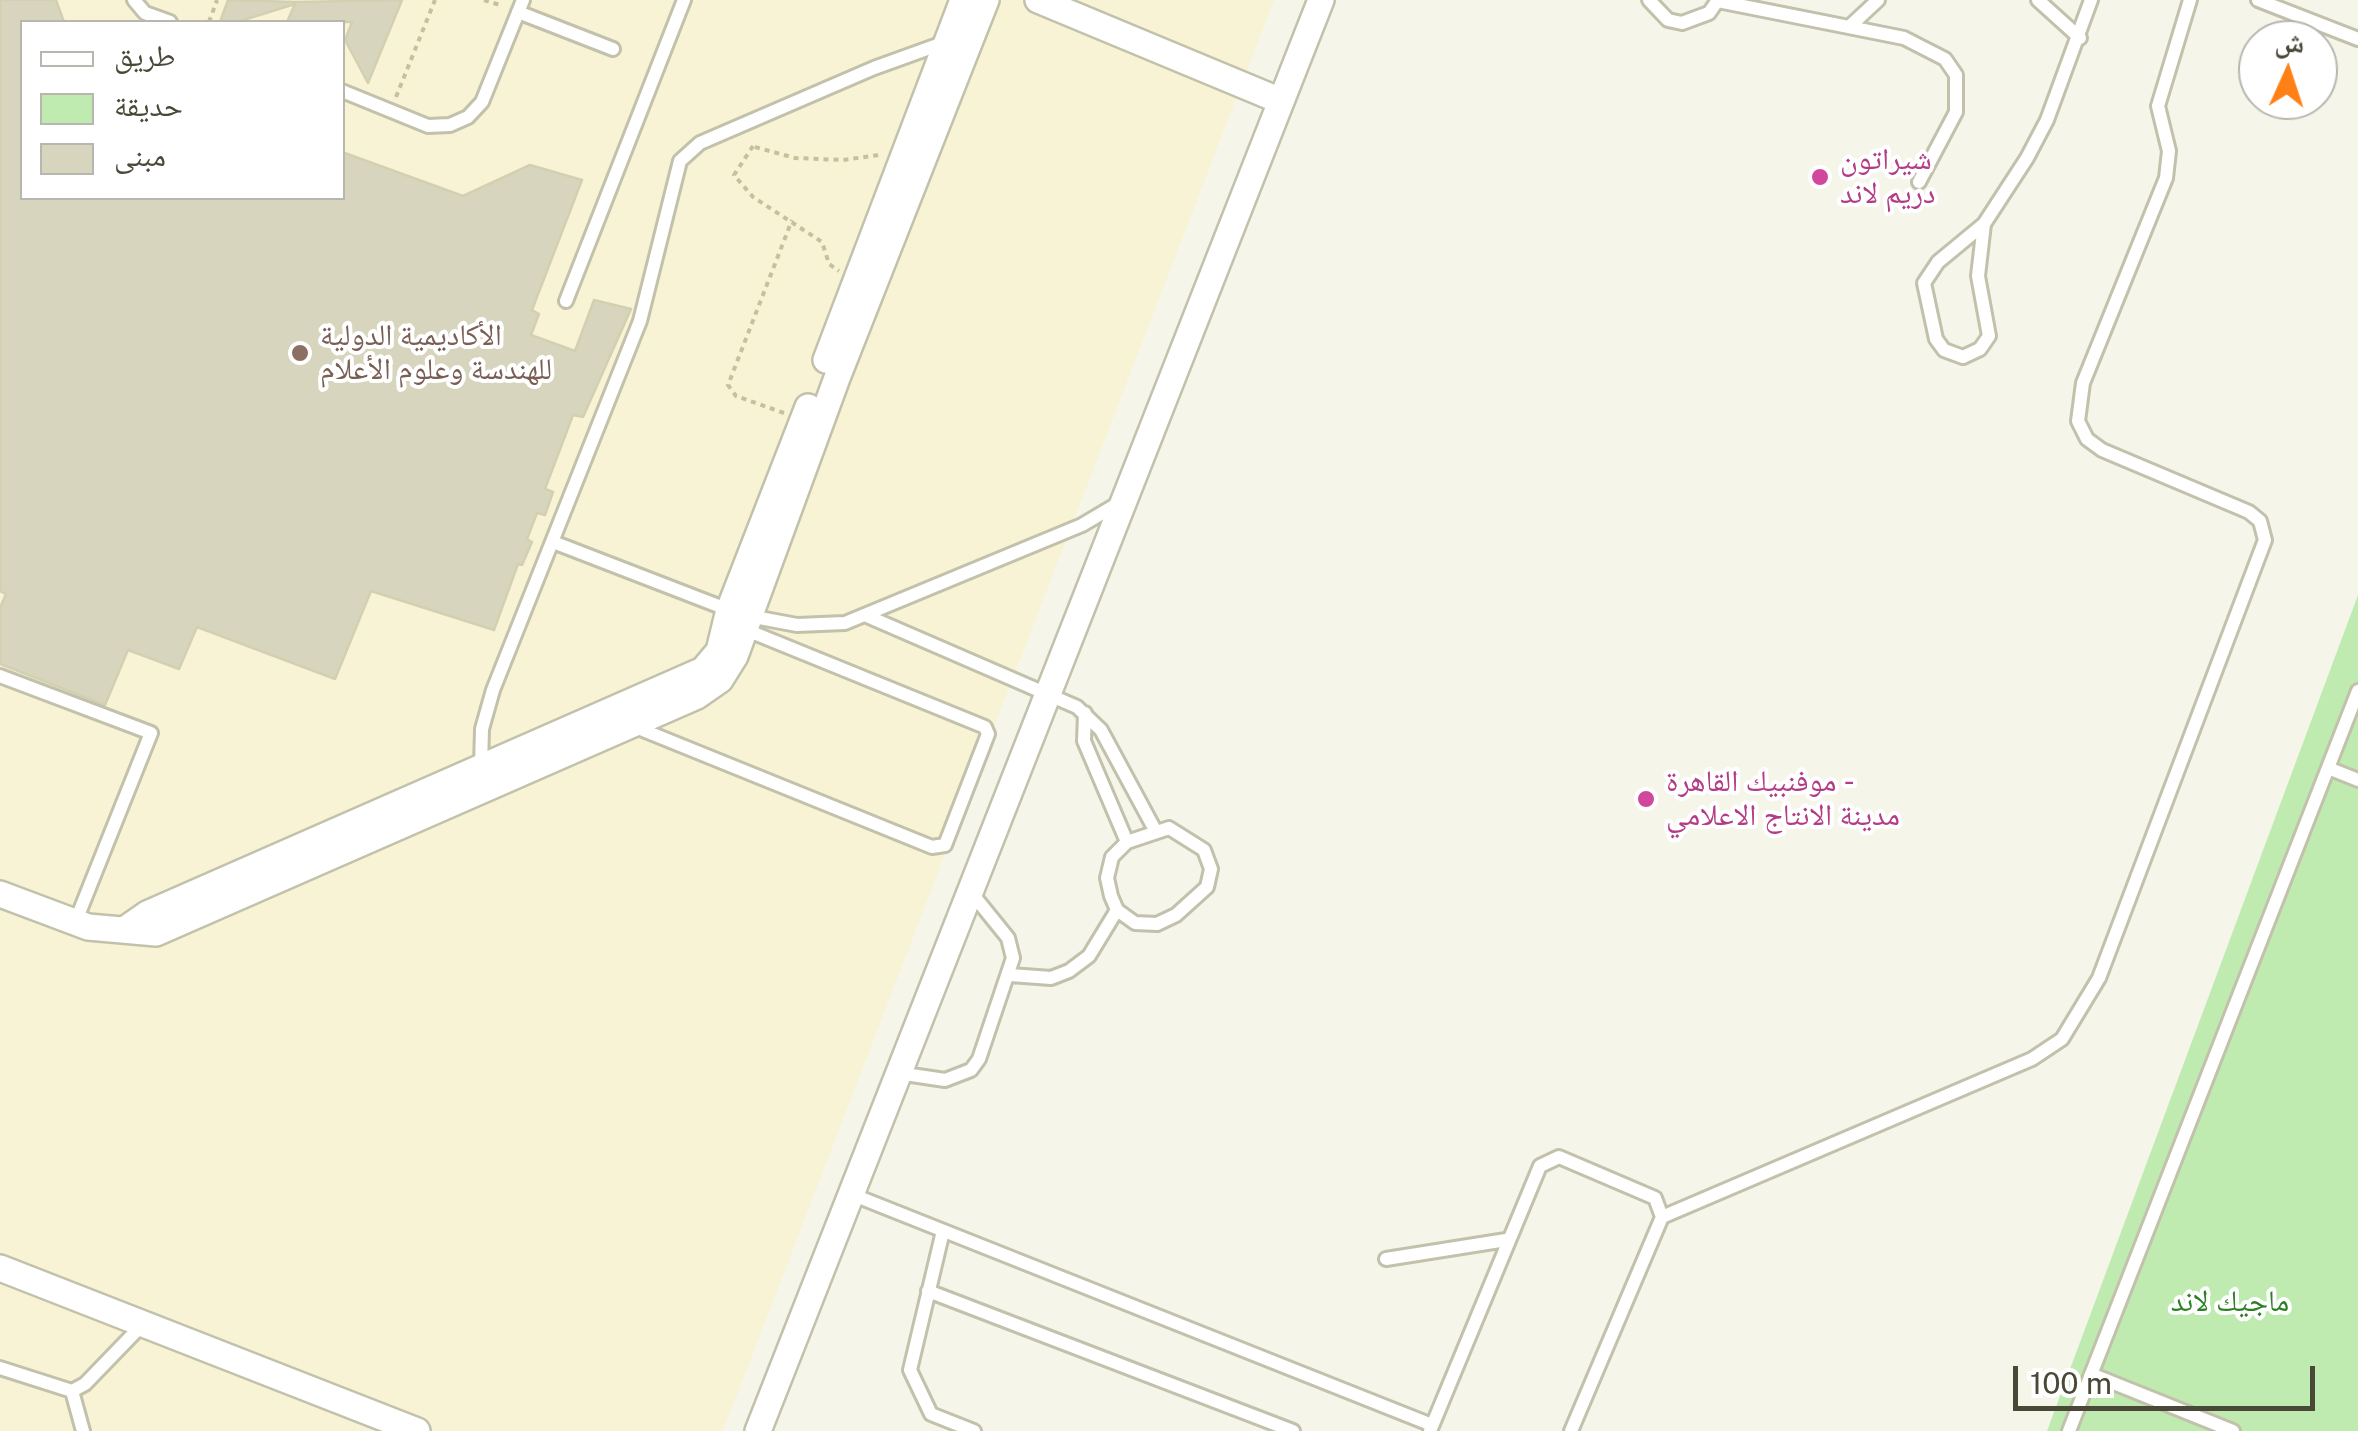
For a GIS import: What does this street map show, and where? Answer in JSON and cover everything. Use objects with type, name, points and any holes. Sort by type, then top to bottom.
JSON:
[{"type":"street","points":[[0,894],[76,923],[101,929],[127,928],[147,914],[382,824],[488,778],[692,677],[719,650],[741,618],[956,46],[962,0]]},
{"type":"street","points":[[488,778],[630,725],[710,689],[729,669],[741,618],[803,420],[854,283],[905,151],[956,46],[986,0]]},
{"type":"street","points":[[1083,0],[1284,93]]},
{"type":"street","points":[[758,1431],[1320,0]]},
{"type":"street","points":[[1045,1],[1284,93]]},
{"type":"street","points":[[0,1268],[417,1431]]},
{"type":"lane","points":[[134,0],[145,12],[165,20]]},
{"type":"lane","points":[[566,300],[684,0]]},
{"type":"lane","points":[[1648,0],[1668,20],[1682,23],[1709,13],[1718,0],[1849,27],[1925,47],[1945,58],[1956,75],[1956,112],[1919,182]]},
{"type":"lane","points":[[1849,27],[1878,0]]},
{"type":"lane","points":[[2038,0],[2080,38]]},
{"type":"lane","points":[[1984,224],[1978,276],[1989,336],[1986,344],[1963,357],[1944,350],[1936,339],[1924,283],[1938,262],[1984,224],[2047,120],[2092,0]]},
{"type":"lane","points":[[1662,1217],[2032,1059],[2062,1039],[2099,978],[2265,540],[2260,522],[2248,512],[2102,450],[2086,438],[2078,421],[2082,383],[2166,178],[2170,151],[2158,106],[2190,0]]},
{"type":"lane","points":[[2258,0],[2358,40]]},
{"type":"lane","points":[[345,93],[428,126],[450,126],[468,117],[482,102],[521,6],[614,48]]},
{"type":"lane","points":[[488,778],[486,709],[649,296],[676,170],[692,148],[731,130],[874,68],[956,46]]},
{"type":"lane","points":[[741,618],[820,626],[867,616],[1082,525],[1124,500]]},
{"type":"lane","points":[[553,542],[741,618],[984,728],[988,734],[945,845],[932,848],[630,725]]},
{"type":"lane","points":[[867,616],[1048,693],[1085,713],[1101,730],[1155,830]]},
{"type":"lane","points":[[0,676],[151,733],[76,923]]},
{"type":"lane","points":[[2069,1431],[2358,691]]},
{"type":"lane","points":[[1085,713],[1088,752],[1127,842]]},
{"type":"lane","points":[[2328,768],[2358,780]]},
{"type":"lane","points":[[1169,828],[1204,850],[1211,870],[1207,887],[1176,915],[1157,924],[1134,924],[1117,910],[1107,878],[1112,856],[1127,842],[1155,830],[1169,828]]},
{"type":"lane","points":[[898,1073],[945,1080],[971,1070],[979,1059],[1013,958],[1008,938],[970,891]]},
{"type":"lane","points":[[1010,975],[1031,980],[1069,971],[1089,956],[1117,910]]},
{"type":"lane","points":[[851,1194],[1431,1428],[1540,1166],[1559,1157],[1655,1198],[1662,1217],[1571,1431]]},
{"type":"lane","points":[[943,1230],[910,1370],[931,1414],[974,1431]]},
{"type":"lane","points":[[1386,1259],[1506,1240]]},
{"type":"lane","points":[[928,1292],[1293,1431]]},
{"type":"lane","points":[[0,1368],[72,1391],[86,1384],[144,1324]]},
{"type":"lane","points":[[2091,1374],[2233,1431]]},
{"type":"lane","points":[[72,1391],[84,1431]]},
{"type":"path","points":[[390,110],[436,0]]},
{"type":"path","points":[[484,0],[521,6]]},
{"type":"path","points":[[731,130],[753,146],[796,158],[843,160],[905,151]]},
{"type":"path","points":[[753,146],[734,175],[753,197],[822,242],[829,264],[854,283]]},
{"type":"path","points":[[792,220],[728,386],[736,396],[803,420]]},
{"type":"shaded area","points":[[0,0],[1274,0],[723,1431],[0,1431]]},
{"type":"green space","name":"ماجيك لاند","points":[[2358,595],[2358,1431],[2047,1431]]},
{"type":"building","name":"الأكاديمية الدولية للهندسة وعلوم الأعلام","points":[[0,0],[56,0],[63,20],[20,20],[20,200],[345,200],[345,153],[463,196],[530,165],[582,180],[532,310],[539,314],[531,335],[575,351],[594,300],[631,309],[583,417],[573,415],[545,489],[553,492],[545,515],[537,513],[527,539],[532,542],[522,565],[518,564],[494,630],[371,591],[335,679],[197,627],[179,669],[128,650],[105,705],[0,664],[0,608],[6,594],[0,591]]},
{"type":"building","points":[[228,0],[402,0],[368,83],[345,40],[352,22],[288,20],[295,4],[243,20],[221,20]]},
{"type":"place","name":"شيراتون دريم لاند","points":[[1820,177]]},
{"type":"place","name":"الأكاديمية الدولية للهندسة وعلوم الأعلام","points":[[300,353]]},
{"type":"place","name":"موفنبيك القاهرة - مدينة الانتاج الاعلامي","points":[[1646,799]]}]
